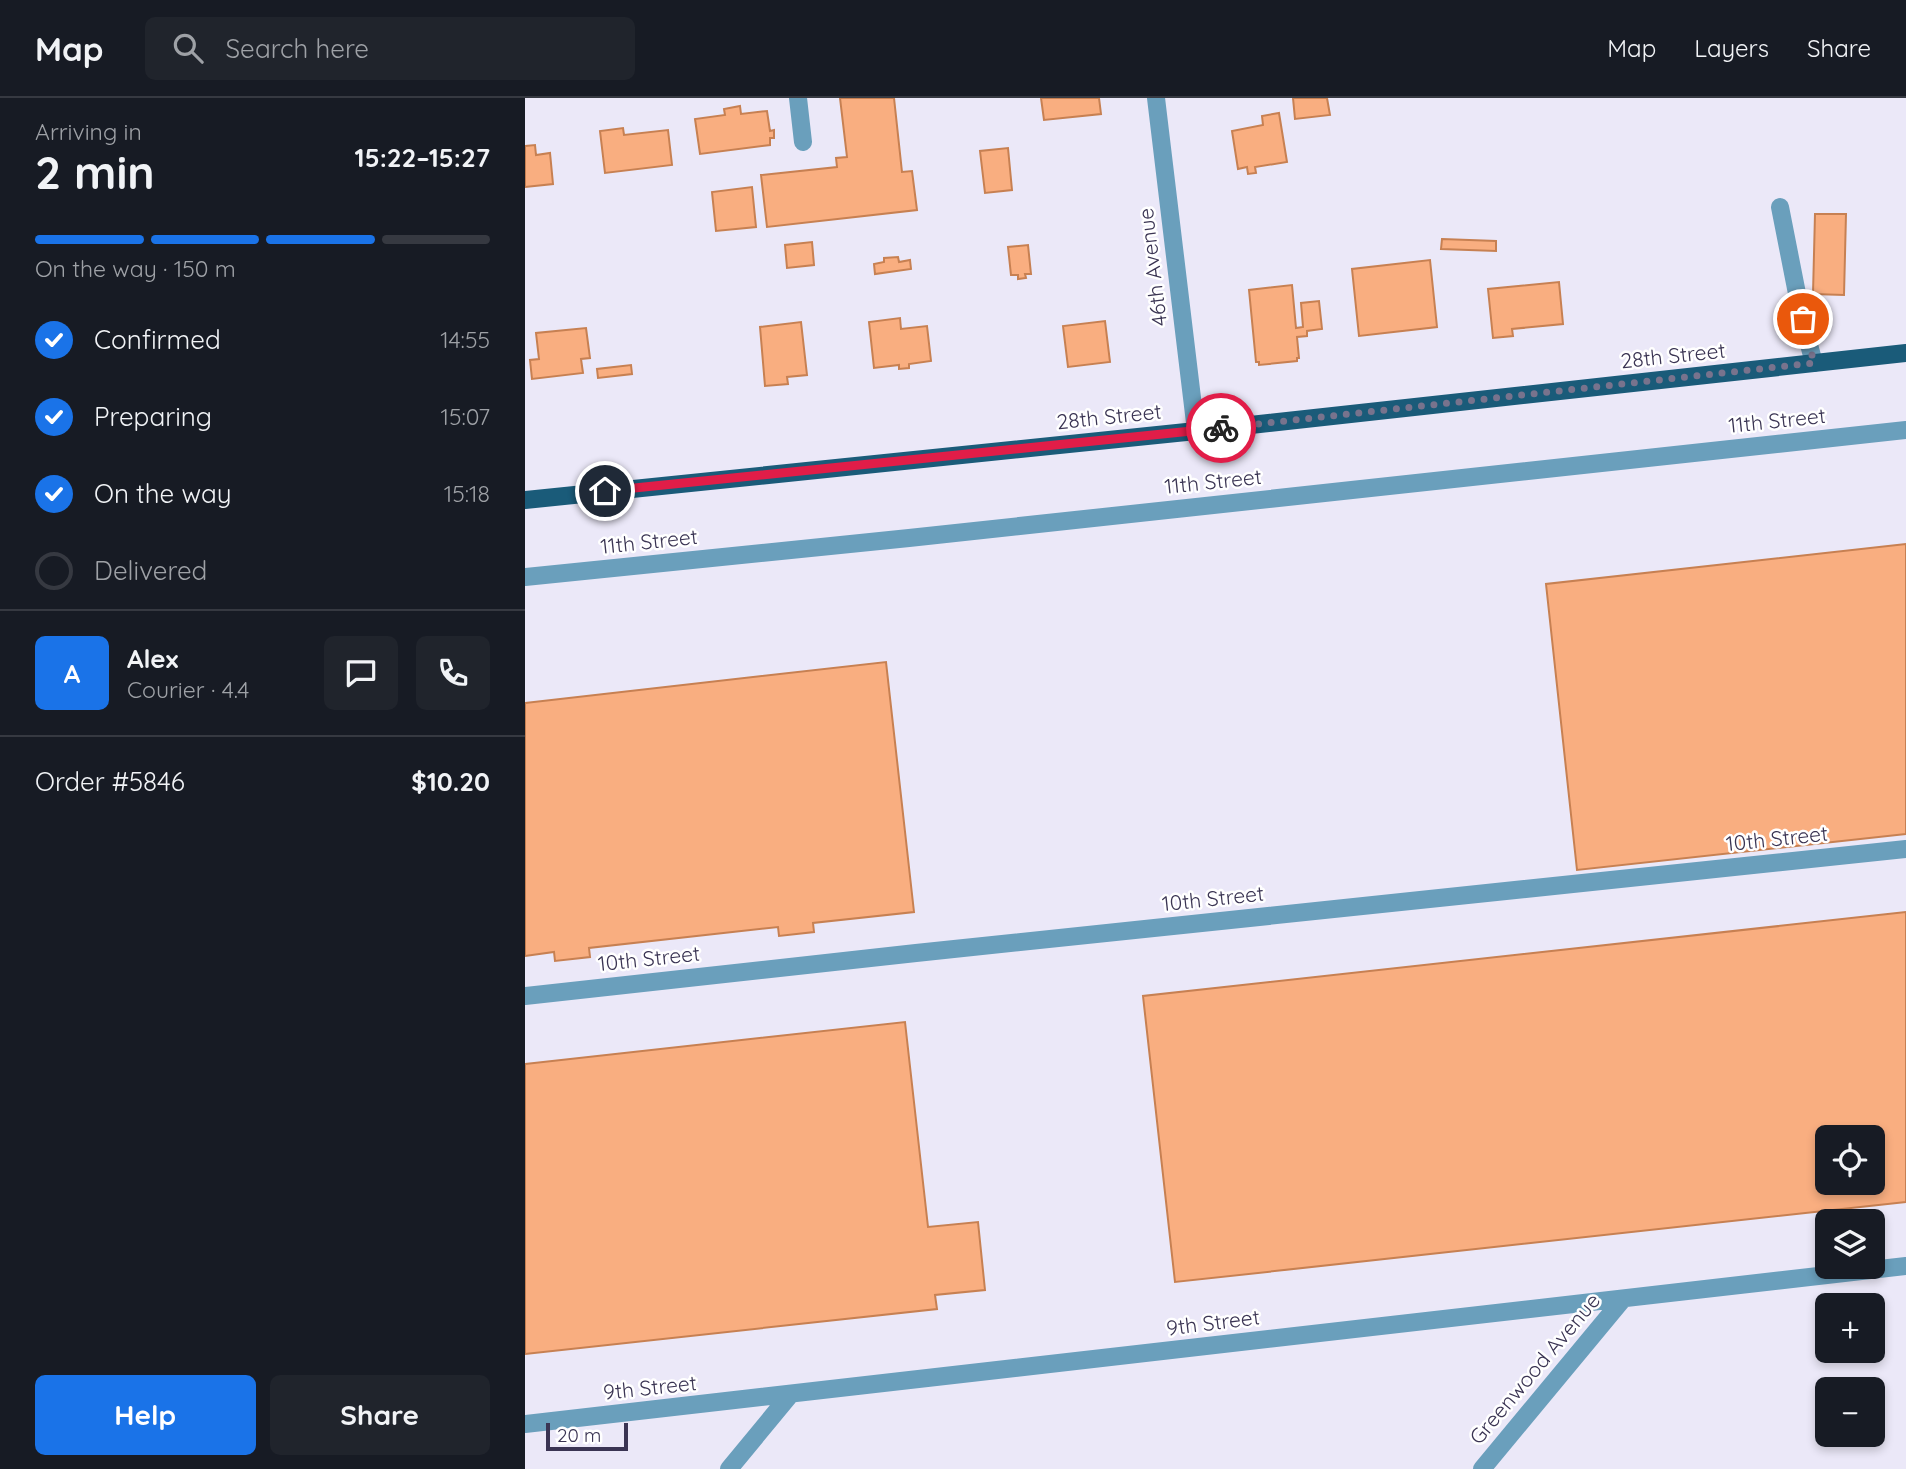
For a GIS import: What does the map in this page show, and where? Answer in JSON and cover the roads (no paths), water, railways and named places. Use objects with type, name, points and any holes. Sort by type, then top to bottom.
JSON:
[{"type":"main road","name":"28th Street","points":[[525,500],[1196,431],[1906,353]]},
{"type":"street","points":[[798,98],[803,142]]},
{"type":"street","name":"46th Avenue","points":[[1156,98],[1196,431]]},
{"type":"street","points":[[1780,207],[1814,363]]},
{"type":"street","name":"11th Street","points":[[525,577],[1906,430]]},
{"type":"street","name":"10th Street","points":[[525,996],[1906,849]]},
{"type":"street","name":"9th Street","points":[[525,1424],[1906,1266]]},
{"type":"street","name":"Greenwood Avenue","points":[[1482,1469],[1623,1298]]},
{"type":"street","points":[[729,1469],[790,1395]]}]
